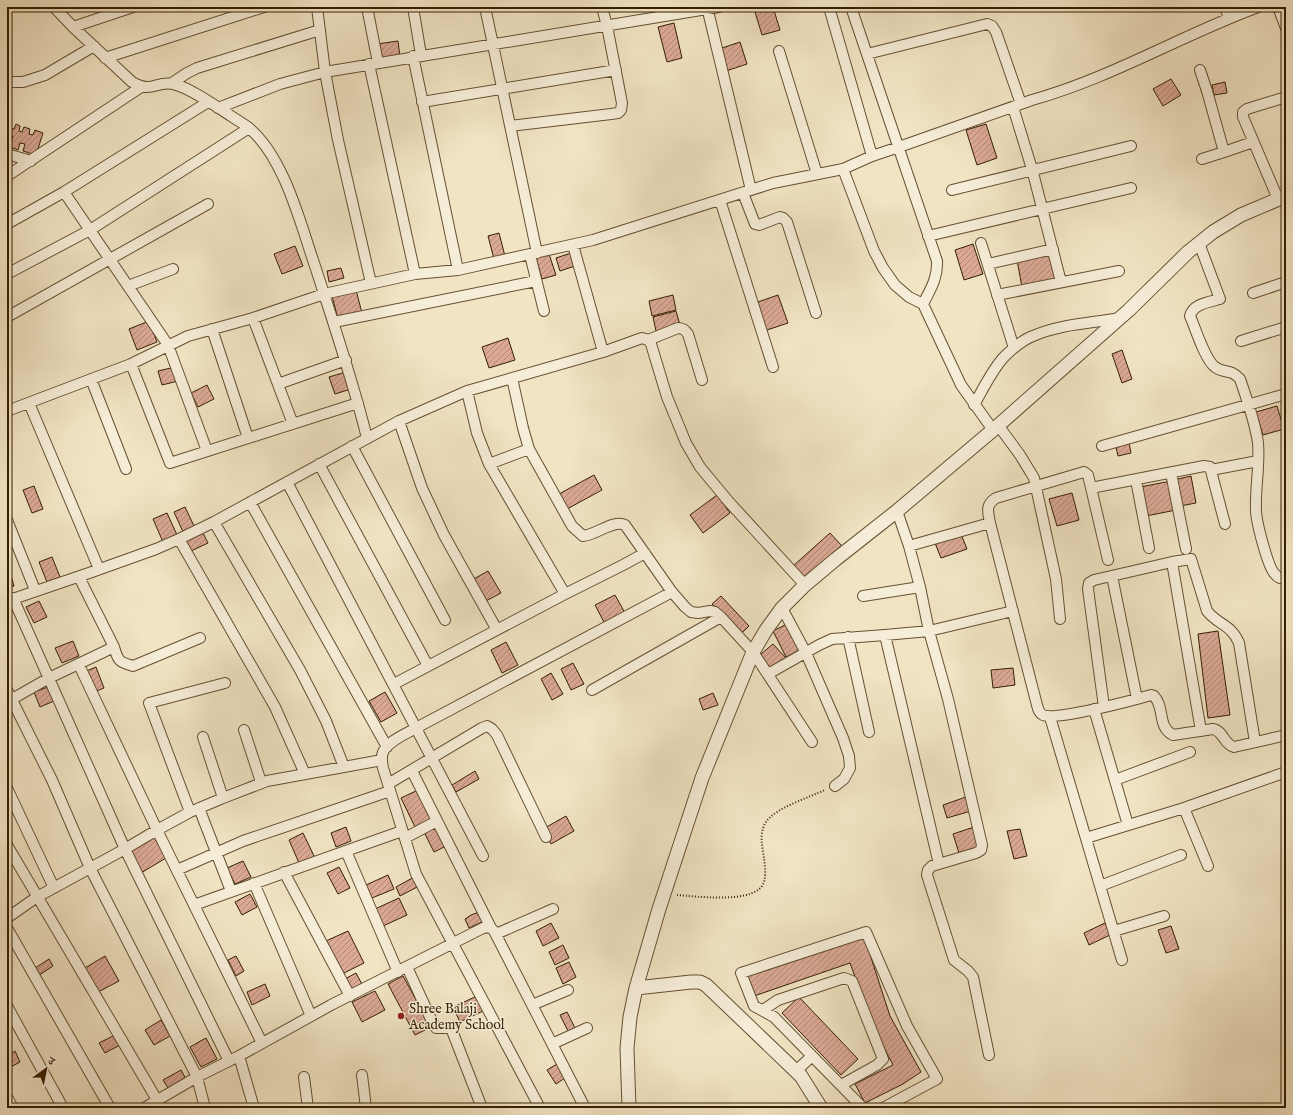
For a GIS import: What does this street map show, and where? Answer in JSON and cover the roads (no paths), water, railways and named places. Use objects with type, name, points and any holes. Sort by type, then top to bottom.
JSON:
[{"type":"street","points":[[54,7],[105,58],[132,82],[141,87],[172,83],[197,68],[320,30]]},
{"type":"street","points":[[73,27],[133,7]]},
{"type":"street","points":[[105,58],[264,7]]},
{"type":"street","points":[[317,7],[325,72],[338,140],[371,283]]},
{"type":"street","points":[[367,7],[374,63],[415,274]]},
{"type":"street","points":[[413,7],[422,102],[458,270]]},
{"type":"street","points":[[485,7],[510,126],[533,254],[536,281],[544,311]]},
{"type":"street","points":[[510,126],[618,113],[621,110],[622,103],[616,70],[602,7]]},
{"type":"street","points":[[218,108],[280,84],[325,72],[719,7]]},
{"type":"street","points":[[829,7],[872,156]]},
{"type":"street","points":[[851,7],[937,261],[938,270],[936,278],[923,304]]},
{"type":"street","points":[[1225,7],[1229,18]]},
{"type":"street","points":[[7,411],[131,364],[188,336],[253,318],[324,294],[415,274],[458,270],[573,245],[773,183],[843,169],[872,156],[1051,94],[1111,71],[1229,18],[1258,7]]},
{"type":"street","points":[[1278,7],[1286,28]]},
{"type":"street","points":[[708,8],[755,224],[759,225],[780,217],[787,222],[816,313]]},
{"type":"street","points":[[867,54],[987,24],[992,26],[996,32],[1017,105],[1061,282]]},
{"type":"street","points":[[7,82],[23,82],[45,75],[94,46]]},
{"type":"street","points":[[779,51],[817,174]]},
{"type":"street","points":[[422,102],[616,70]]},
{"type":"street","points":[[1200,70],[1208,91],[1224,152]]},
{"type":"street","points":[[172,83],[208,102],[249,128],[271,154],[290,192],[334,322],[367,438]]},
{"type":"street","points":[[7,176],[141,87]]},
{"type":"street","points":[[629,1108],[627,1048],[630,1017],[636,988],[664,893],[702,778],[753,652],[766,630],[782,608],[805,585],[836,558],[897,511],[995,428],[1121,318],[1199,243],[1213,232],[1241,215],[1282,198],[1253,142],[1243,117],[1243,112],[1247,109],[1286,97]]},
{"type":"street","points":[[7,224],[64,192],[208,102]]},
{"type":"street","points":[[7,274],[90,230],[249,128]]},
{"type":"street","points":[[1202,159],[1253,142]]},
{"type":"street","points":[[952,190],[1032,169],[1131,146]]},
{"type":"street","points":[[7,154],[31,161]]},
{"type":"street","points":[[843,169],[874,251],[883,268],[895,285],[909,297],[923,304],[961,385],[974,405],[1024,461],[1034,478],[1056,579],[1060,618]]},
{"type":"street","points":[[928,236],[1131,188]]},
{"type":"street","points":[[64,192],[168,345],[207,451]]},
{"type":"street","points":[[720,200],[773,367]]},
{"type":"street","points":[[7,317],[208,204]]},
{"type":"street","points":[[981,243],[1014,348]]},
{"type":"street","points":[[1199,243],[1220,299],[1196,307],[1191,310],[1190,316],[1208,359],[1213,366],[1219,370],[1234,373],[1240,379],[1256,426],[1258,446],[1256,512],[1260,531],[1271,568],[1280,578],[1286,578]]},
{"type":"street","points":[[573,245],[604,352]]},
{"type":"street","points":[[988,264],[1053,249]]},
{"type":"street","points":[[128,286],[173,269]]},
{"type":"street","points":[[997,295],[1119,271]]},
{"type":"street","points":[[334,322],[536,281]]},
{"type":"street","points":[[1253,294],[1286,282]]},
{"type":"street","points":[[253,318],[293,424]]},
{"type":"street","points":[[974,405],[989,378],[1002,359],[1014,348],[1032,336],[1054,329],[1121,318]]},
{"type":"street","points":[[1240,341],[1286,327]]},
{"type":"street","points":[[648,340],[678,328],[685,330],[688,334],[702,380]]},
{"type":"street","points":[[212,329],[248,438]]},
{"type":"street","points":[[229,1061],[125,849],[49,678],[10,599],[79,577],[179,539],[214,522],[399,421],[467,392],[604,352],[642,338],[648,340],[651,344],[672,410],[686,442],[700,467],[729,502],[805,585]]},
{"type":"street","points":[[278,384],[346,360]]},
{"type":"street","points":[[131,364],[170,463],[358,403]]},
{"type":"street","points":[[512,378],[529,449],[572,526],[583,536],[589,536],[616,523],[622,523],[628,528],[672,592],[685,607],[691,612],[698,613],[710,610],[715,612],[721,616],[753,652],[812,742]]},
{"type":"street","points":[[91,379],[126,469]]},
{"type":"street","points":[[467,392],[477,433],[489,464],[565,594]]},
{"type":"street","points":[[1102,446],[1286,394]]},
{"type":"street","points":[[29,403],[99,569]]},
{"type":"street","points":[[399,421],[422,488],[444,535],[498,630]]},
{"type":"street","points":[[352,446],[445,620]]},
{"type":"street","points":[[489,464],[529,449]]},
{"type":"street","points":[[1211,470],[1258,461]]},
{"type":"street","points":[[318,464],[428,666]]},
{"type":"street","points":[[1092,488],[1204,466],[1210,467],[1225,524]]},
{"type":"street","points":[[1108,560],[1092,488],[1088,475],[1084,472],[996,498],[988,504],[987,509],[990,523],[1036,705],[1039,711],[1043,715],[1050,716],[1104,707],[1151,695],[1158,699],[1164,727],[1173,735],[1213,729],[1221,733],[1229,746],[1234,747],[1282,736]]},
{"type":"street","points":[[1171,473],[1186,549]]},
{"type":"street","points":[[1136,480],[1150,548]]},
{"type":"street","points":[[287,482],[483,856]]},
{"type":"street","points":[[250,502],[387,746]]},
{"type":"street","points":[[897,511],[909,546],[920,587],[929,631],[948,699],[982,845],[981,850],[976,853],[932,866],[928,870],[927,875],[954,960],[973,977],[989,1055]]},
{"type":"street","points":[[7,520],[35,590]]},
{"type":"street","points":[[214,522],[303,677],[326,721],[344,767]]},
{"type":"street","points":[[909,546],[990,523]]},
{"type":"street","points":[[179,539],[275,707],[305,774]]},
{"type":"street","points":[[394,684],[645,553]]},
{"type":"street","points":[[1104,707],[1088,589],[1090,583],[1094,580],[1191,559],[1207,611],[1212,618],[1236,634],[1240,643],[1255,742]]},
{"type":"street","points":[[1172,562],[1201,731]]},
{"type":"street","points":[[1112,576],[1137,699]]},
{"type":"street","points":[[79,577],[114,647],[118,659],[123,663],[133,666],[200,638]]},
{"type":"street","points":[[864,596],[920,587]]},
{"type":"street","points":[[540,1108],[416,874],[383,768],[383,752],[387,746],[416,728],[672,592]]},
{"type":"street","points":[[782,608],[806,653],[843,738],[849,756],[850,768],[844,779],[835,786]]},
{"type":"street","points":[[768,674],[832,639],[929,631],[1013,611]]},
{"type":"street","points":[[592,690],[721,616]]},
{"type":"street","points":[[885,635],[939,864]]},
{"type":"street","points":[[848,637],[869,732]]},
{"type":"street","points":[[114,647],[79,665],[8,697],[52,780],[90,868],[197,1077],[205,1108]]},
{"type":"street","points":[[79,665],[157,830],[262,1043]]},
{"type":"street","points":[[190,812],[149,703],[225,683]]},
{"type":"street","points":[[1094,709],[1128,825]]},
{"type":"street","points":[[1050,716],[1122,960]]},
{"type":"street","points":[[177,870],[243,841],[389,788],[432,758],[487,726],[497,735],[546,837]]},
{"type":"street","points":[[244,730],[262,782]]},
{"type":"street","points":[[203,737],[223,798]]},
{"type":"street","points":[[1115,780],[1190,752]]},
{"type":"street","points":[[7,918],[37,897],[199,808],[262,782],[382,760]]},
{"type":"street","points":[[412,771],[585,1108]]},
{"type":"street","points":[[1086,838],[1184,808],[1286,772]]},
{"type":"street","points":[[7,788],[54,888]]},
{"type":"street","points":[[199,808],[231,891]]},
{"type":"street","points":[[1184,808],[1208,866]]},
{"type":"street","points":[[194,905],[346,851],[404,835],[437,821]]},
{"type":"street","points":[[7,845],[157,1100]]},
{"type":"street","points":[[346,851],[403,970],[436,1028],[451,1028],[482,1108]]},
{"type":"street","points":[[1100,886],[1181,854]]},
{"type":"street","points":[[284,872],[350,996]]},
{"type":"street","points":[[254,883],[311,1016]]},
{"type":"street","points":[[144,1108],[197,1077],[239,1056],[311,1016],[485,927],[494,931],[553,909]]},
{"type":"street","points":[[1114,931],[1164,916]]},
{"type":"street","points":[[7,928],[110,1108]]},
{"type":"street","points":[[863,1108],[774,1017],[754,1006],[741,973],[866,932],[907,1026],[937,1079],[883,1108]]},
{"type":"street","points":[[762,1010],[778,1000],[844,978],[852,981],[883,1059],[877,1065],[841,1085]]},
{"type":"street","points":[[636,988],[691,982],[700,982],[706,985],[801,1076],[821,1108]]},
{"type":"street","points":[[532,1005],[568,990]]},
{"type":"street","points":[[7,1006],[63,1108]]},
{"type":"street","points":[[552,1044],[587,1028]]},
{"type":"street","points":[[239,1056],[254,1108]]},
{"type":"street","points":[[796,1072],[812,1056]]},
{"type":"street","points":[[362,1075],[366,1108]]},
{"type":"street","points":[[304,1076],[308,1108]]},
{"type":"street","points":[[7,1097],[13,1108]]},
{"type":"place","name":"Shree Balaji Academy School","points":[[401,1016]]}]
